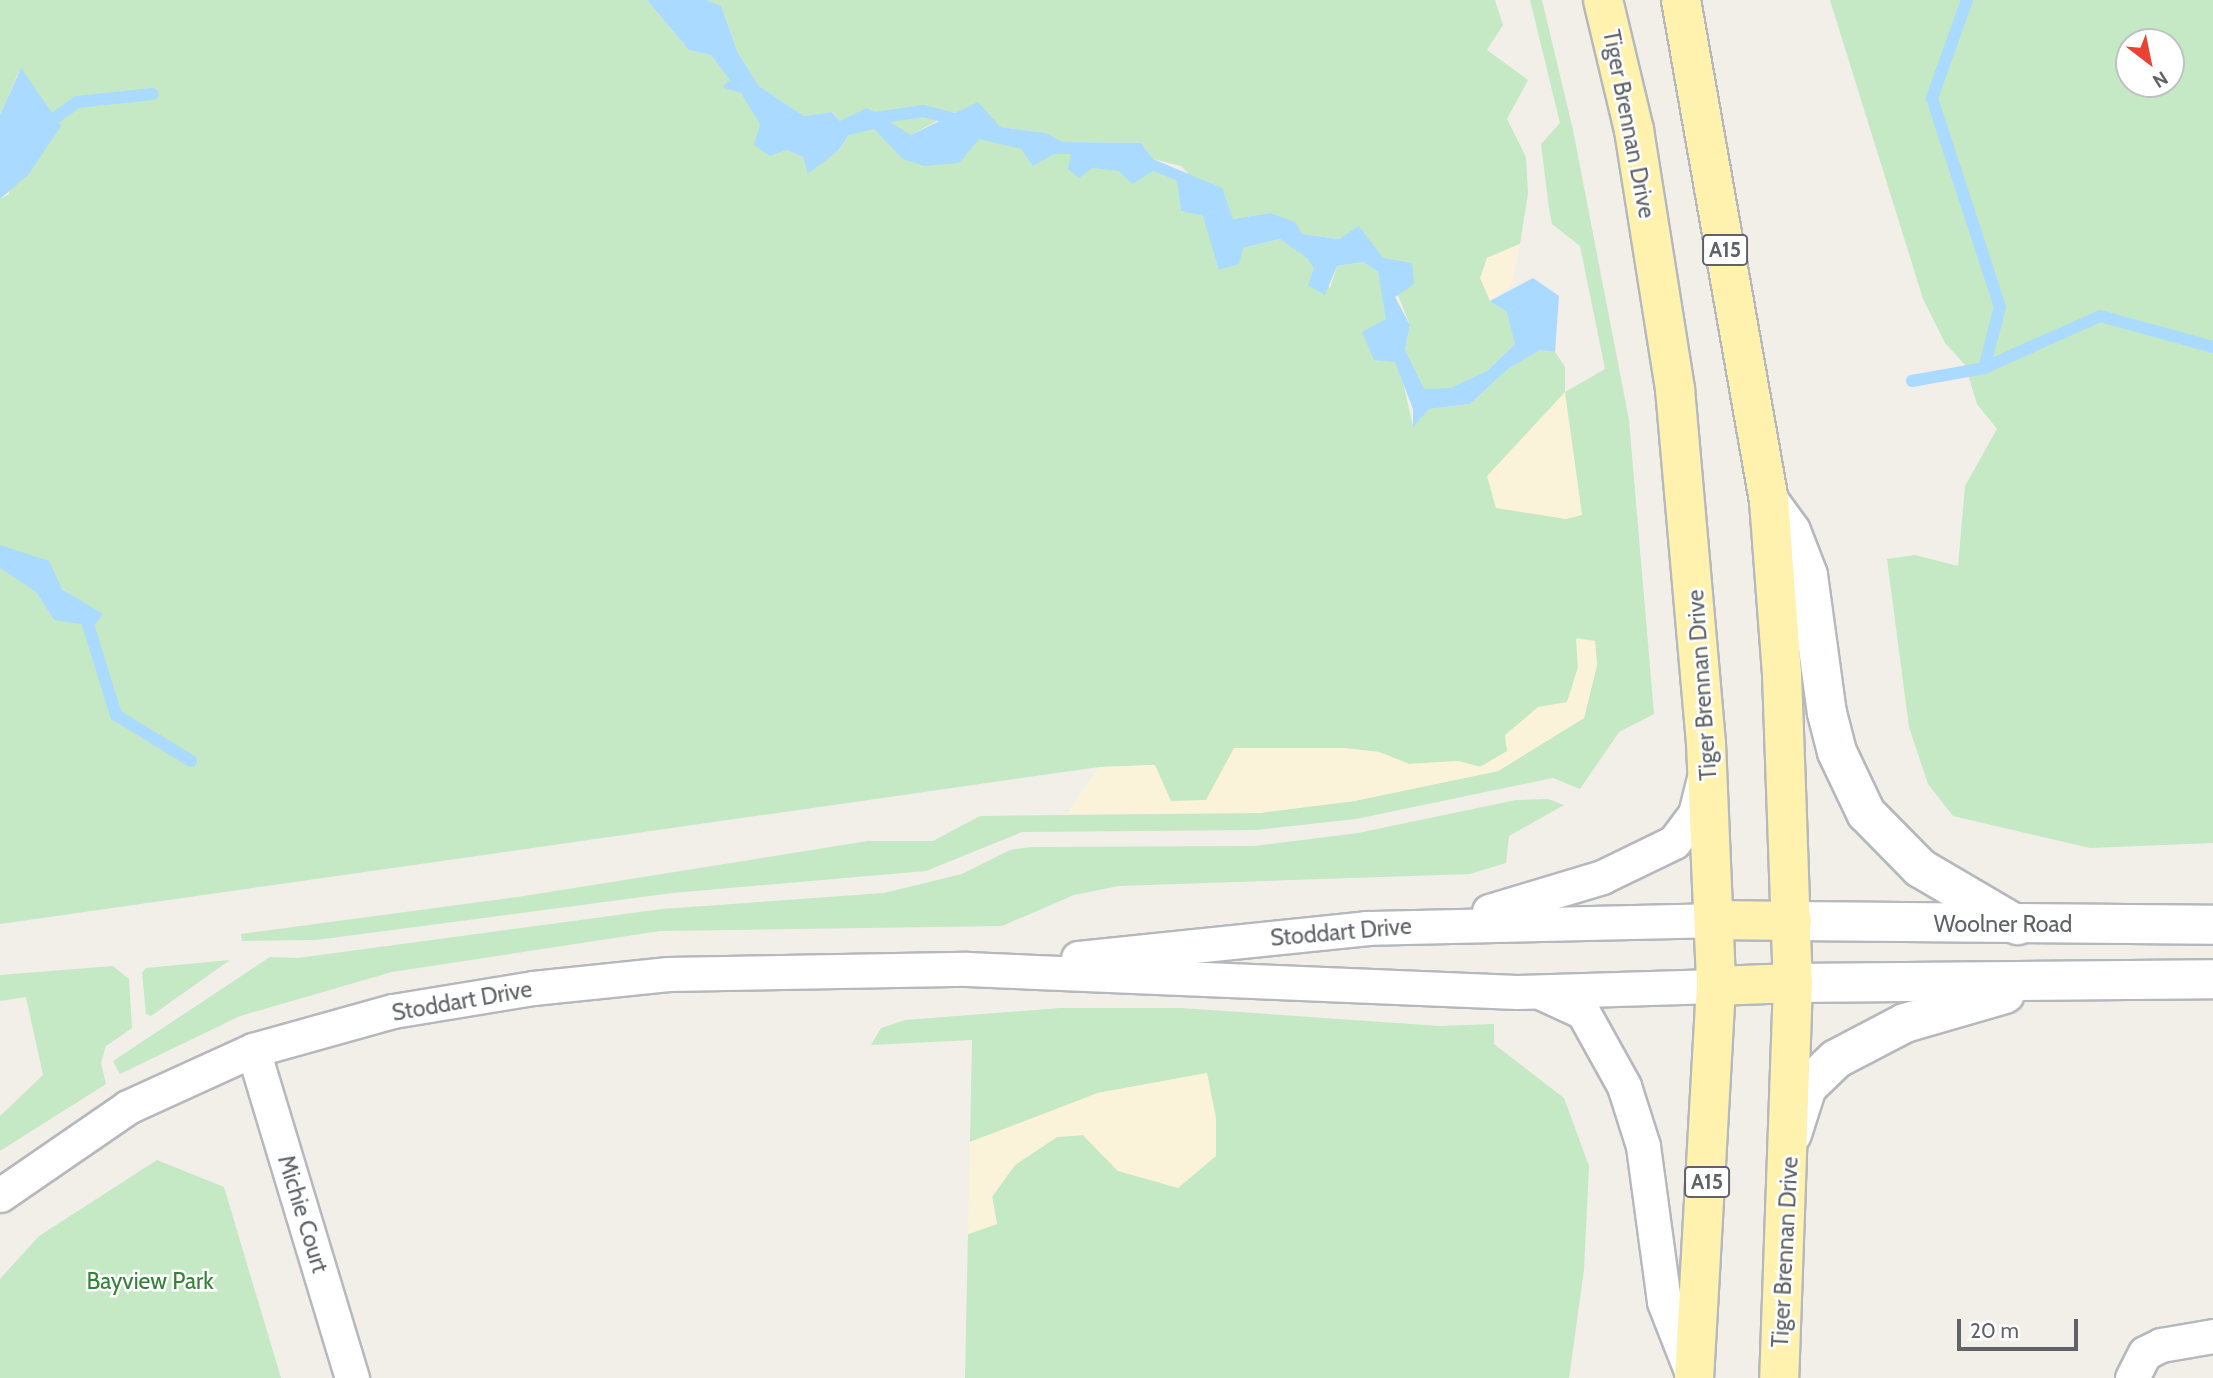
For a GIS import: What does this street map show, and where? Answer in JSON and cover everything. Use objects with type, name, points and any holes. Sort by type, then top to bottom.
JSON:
[{"type":"main road","name":"Tiger Brennan Drive","points":[[1603,0],[1634,130],[1675,389],[1706,743],[1716,920],[1716,986],[1694,1378]]},
{"type":"main road","name":"Tiger Brennan Drive","points":[[1681,0],[1769,501],[1793,983],[1790,1139],[1779,1378]]},
{"type":"main road","points":[[1769,501],[1791,531],[1808,575],[1826,713],[1837,752],[1867,813],[1920,868],[2017,925]]},
{"type":"main road","points":[[1716,920],[1792,921]]},
{"type":"main road","name":"Woolner Road","points":[[1792,921],[2213,925]]},
{"type":"main road","points":[[1716,986],[2046,979],[2213,979]]},
{"type":"main road","points":[[1790,1139],[1807,1087],[1836,1059],[1905,1023],[2046,979]]},
{"type":"street","points":[[1433,925],[1560,892],[1674,842],[1695,814],[1706,743]]},
{"type":"street","name":"Stoddart Drive","points":[[967,969],[1433,925],[1716,920]]},
{"type":"street","name":"Stoddart Drive","points":[[0,1195],[128,1107],[253,1050],[393,1011],[533,988],[668,974],[967,969],[1517,992],[1716,986]]},
{"type":"street","points":[[1517,992],[1553,995],[1570,1003],[1595,1027],[1611,1055],[1643,1146],[1664,1302],[1694,1378]]},
{"type":"street","name":"Michie Court","points":[[253,1050],[352,1378]]},
{"type":"street","points":[[2132,1378],[2146,1353],[2161,1345],[2213,1336]]},
{"type":"green space","points":[[0,0],[647,0],[689,50],[711,55],[786,150],[803,157],[839,151],[849,135],[874,128],[968,147],[979,139],[1071,153],[1092,168],[1153,171],[1177,181],[1181,211],[1203,216],[1215,247],[1243,248],[1280,239],[1307,257],[1330,288],[1337,266],[1363,262],[1378,272],[1413,426],[1429,409],[1470,404],[1508,369],[1540,350],[1555,352],[1565,367],[1565,392],[1605,369],[1580,246],[1552,224],[1549,208],[1541,144],[1560,123],[1530,0],[1542,0],[1573,130],[1629,420],[1654,714],[1619,732],[1580,789],[1553,778],[1356,819],[1256,830],[1022,832],[926,871],[672,893],[316,940],[242,941],[241,934],[524,896],[868,841],[933,841],[980,816],[1259,813],[1354,801],[1498,771],[1584,718],[1597,665],[1595,641],[1577,638],[1578,667],[1567,703],[1538,707],[1508,751],[1480,767],[1458,761],[1409,764],[1379,752],[1343,748],[1297,750],[1225,768],[1206,801],[1171,802],[1154,765],[1099,767],[0,924],[0,567],[36,592],[54,620],[88,606],[0,546],[0,199],[9,194],[20,69],[0,115]],"holes":[[[1564,393],[1581,515],[1530,435]]]},
{"type":"green space","points":[[707,0],[1495,0],[1503,25],[1487,50],[1528,80],[1507,119],[1526,157],[1528,193],[1520,244],[1487,258],[1490,301],[1508,310],[1516,343],[1487,371],[1451,390],[1423,391],[1405,350],[1410,325],[1383,258],[1359,227],[1339,239],[1302,234],[1270,213],[1233,219],[1181,166],[1153,159],[1141,143],[1063,142],[1046,133],[1000,127],[953,112],[911,135],[875,116],[840,121],[833,112],[804,116],[759,86],[738,53],[721,6]]},
{"type":"green space","points":[[1830,0],[2213,0],[2213,843],[2090,848],[1953,816],[1928,784],[1909,727],[1887,559],[1915,555],[1958,566],[1965,486],[1997,429],[1977,404],[1965,365],[1945,343],[1923,299]]},
{"type":"green space","points":[[1548,799],[1564,805],[1509,836],[1506,863],[1470,874],[1119,886],[1074,895],[1002,926],[660,931],[392,972],[240,1016],[120,1074],[113,1061],[270,957],[298,958],[662,909],[884,893],[962,874],[1010,850],[1030,847],[1254,846],[1358,833],[1516,800]]},
{"type":"green space","points":[[230,960],[151,1016],[146,1014],[142,973],[146,968]]},
{"type":"green space","points":[[113,966],[129,979],[132,1028],[106,1046],[101,1063],[106,1084],[0,1151],[0,1116],[43,1075],[26,997],[0,1001],[0,975]]},
{"type":"green space","points":[[1060,1008],[1180,1008],[1440,1026],[1494,1024],[1494,1044],[1564,1098],[1589,1166],[1584,1270],[1569,1378],[965,1378],[968,1234],[997,1224],[992,1197],[1015,1165],[1057,1137],[1083,1135],[1118,1171],[1207,1073],[1098,1093],[970,1142],[972,1040],[871,1045],[881,1028],[905,1020]]},
{"type":"green space","name":"Bayview Park","points":[[157,1160],[224,1187],[281,1378],[0,1378],[0,1279],[39,1236]]},
{"type":"sand","points":[[1520,244],[1511,286],[1490,301],[1480,278],[1487,258]]},
{"type":"sand","points":[[1565,392],[1582,515],[1566,519],[1496,508],[1487,476]]},
{"type":"sand","points":[[1576,639],[1595,641],[1597,665],[1584,718],[1498,771],[1354,801],[1259,813],[1067,814],[1099,767],[1155,765],[1171,801],[1206,800],[1234,748],[1343,748],[1379,752],[1409,764],[1458,761],[1480,767],[1507,751],[1505,735],[1538,707],[1567,702],[1578,668]]},
{"type":"sand","points":[[1207,1073],[1216,1118],[1216,1156],[1178,1188],[1118,1171],[1083,1135],[1057,1137],[1015,1165],[992,1196],[997,1224],[968,1234],[970,1142],[1098,1093]]},
{"type":"water","points":[[647,0],[707,0],[721,6],[738,53],[759,86],[804,116],[832,112],[840,121],[867,108],[911,135],[978,102],[1000,127],[1046,133],[1063,142],[1141,143],[1153,159],[1222,188],[1233,219],[1270,213],[1295,222],[1302,234],[1339,239],[1359,226],[1383,258],[1412,263],[1414,284],[1395,297],[1410,325],[1405,350],[1424,389],[1451,388],[1487,371],[1515,344],[1507,312],[1490,301],[1533,278],[1559,296],[1555,352],[1540,350],[1508,369],[1470,404],[1429,409],[1413,427],[1413,409],[1395,362],[1374,360],[1362,332],[1386,319],[1378,272],[1363,262],[1337,266],[1325,295],[1308,285],[1314,268],[1307,258],[1280,239],[1243,248],[1239,264],[1219,270],[1203,216],[1181,211],[1177,181],[1153,171],[1132,184],[1119,171],[1092,168],[1079,178],[1068,169],[1071,154],[1054,154],[1033,166],[1021,149],[979,139],[959,163],[924,166],[903,159],[874,129],[849,135],[839,150],[808,174],[803,157],[786,150],[770,156],[754,145],[760,124],[741,93],[722,87],[730,80],[711,55],[689,50]]},
{"type":"water","points":[[21,68],[61,126],[29,174],[0,199],[0,115]]},
{"type":"water","points":[[0,545],[49,561],[62,589],[103,614],[94,626],[54,620],[36,592],[0,568]]},
{"type":"waterway","points":[[1967,0],[1932,98],[2000,307],[1984,368]]},
{"type":"waterway","points":[[43,127],[77,102],[153,94]]},
{"type":"waterway","points":[[863,120],[923,111],[958,120]]},
{"type":"waterway","points":[[1912,381],[1984,368],[2100,316],[2213,347]]},
{"type":"waterway","points":[[84,612],[116,715],[191,761]]}]
